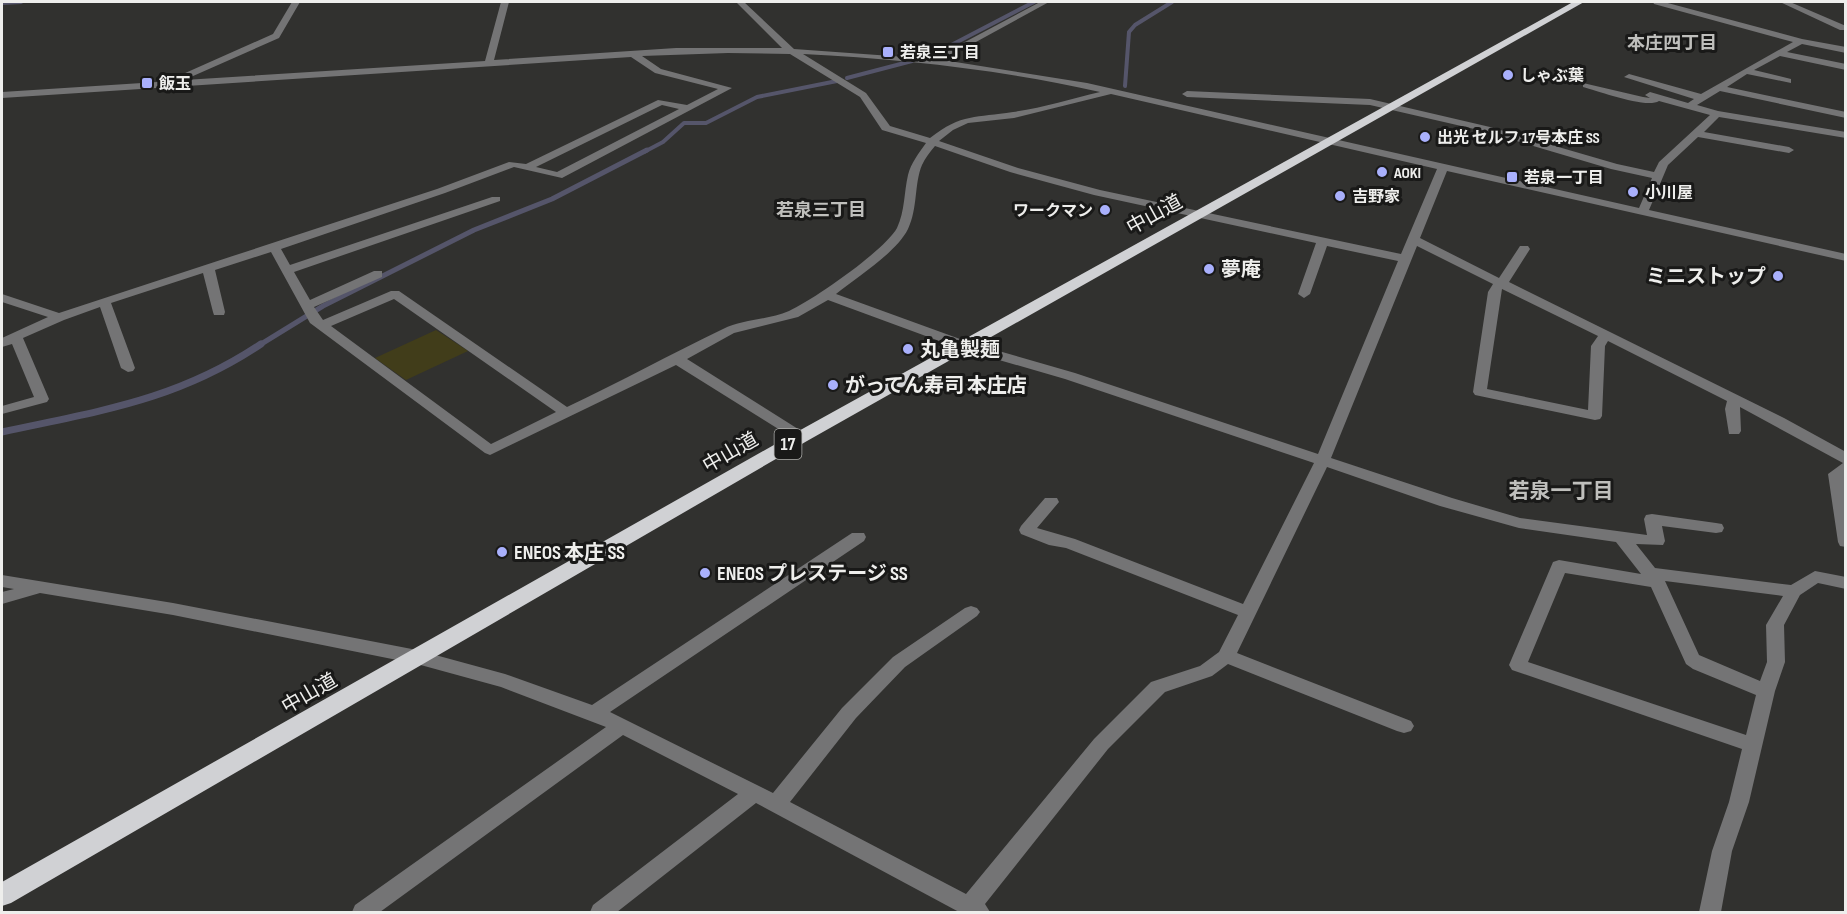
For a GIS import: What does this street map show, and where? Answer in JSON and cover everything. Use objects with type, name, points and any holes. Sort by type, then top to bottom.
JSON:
[{"type":"highway","name":"中山道","points":[[2,895],[801,437],[1580,2]]},
{"type":"street","points":[[169,84],[276,36],[296,2]]},
{"type":"street","points":[[489,63],[505,2]]},
{"type":"street","points":[[740,2],[788,49],[863,95],[886,128],[933,141],[1014,170],[1098,193],[1322,243],[1406,259]]},
{"type":"street","points":[[938,60],[1045,2]]},
{"type":"street","points":[[1658,2],[1801,41],[1845,50]]},
{"type":"street","points":[[1784,2],[1845,28]]},
{"type":"street","points":[[1689,106],[1801,41]]},
{"type":"street","points":[[2,96],[632,53],[788,49],[938,60],[1019,72],[1111,92],[1845,258]]},
{"type":"street","points":[[287,270],[456,199],[513,164],[558,176],[727,88],[658,71],[632,53]]},
{"type":"street","points":[[1779,53],[1845,67]]},
{"type":"street","points":[[1767,60],[1816,71]]},
{"type":"street","points":[[1746,71],[1788,81]]},
{"type":"street","points":[[1629,77],[1703,98]]},
{"type":"street","points":[[1586,85],[1643,100],[1652,101],[1658,97]]},
{"type":"street","points":[[1720,88],[1845,115]]},
{"type":"street","points":[[1638,91],[1717,114],[1845,135]]},
{"type":"street","points":[[274,247],[313,314],[490,450],[677,359],[730,330],[793,314],[827,296],[886,248],[902,229],[912,196],[913,177],[917,164],[933,141],[949,128],[966,120],[1014,115],[1111,92]]},
{"type":"street","points":[[1187,94],[1361,100],[1486,129],[1603,164],[1657,176]]},
{"type":"street","points":[[526,168],[661,102],[689,108]]},
{"type":"street","points":[[1643,212],[1663,164],[1717,114]]},
{"type":"street","points":[[1694,133],[1789,150]]},
{"type":"street","points":[[2,581],[173,609],[417,657],[505,681],[594,713],[622,726],[975,909],[1101,744],[1158,687],[1206,671],[1226,656],[1323,460],[1443,167]]},
{"type":"street","points":[[2,343],[59,317],[104,301],[274,247],[456,199],[496,199]]},
{"type":"street","points":[[1414,240],[1735,399],[1796,430],[1845,459]]},
{"type":"street","points":[[1304,294],[1322,243]]},
{"type":"street","points":[[1524,249],[1508,277],[1494,292],[1480,392],[1595,416],[1598,346],[1606,335]]},
{"type":"street","points":[[207,268],[219,312]]},
{"type":"street","points":[[313,314],[378,274]]},
{"type":"street","points":[[313,314],[395,294],[567,413]]},
{"type":"street","points":[[827,296],[966,346],[1070,376],[1446,502],[1519,523],[1657,541],[1652,519],[1716,528]]},
{"type":"street","points":[[2,298],[59,317]]},
{"type":"street","points":[[104,301],[128,368]]},
{"type":"street","points":[[2,410],[42,399],[16,338]]},
{"type":"street","points":[[677,359],[801,437]]},
{"type":"street","points":[[1734,431],[1732,408],[1735,399]]},
{"type":"street","points":[[1845,467],[1836,474],[1845,542]]},
{"type":"street","points":[[1051,502],[1028,530],[1055,541],[1069,543],[1248,612]]},
{"type":"street","points":[[594,713],[858,537]]},
{"type":"street","points":[[1621,537],[1653,578],[1692,659],[1699,664],[1766,691]]},
{"type":"street","points":[[1752,745],[1518,665],[1559,566],[1653,578],[1794,591]]},
{"type":"street","points":[[1710,912],[1722,851],[1738,802],[1766,691],[1776,662],[1775,625],[1794,591],[1815,578],[1845,583]]},
{"type":"street","points":[[2,598],[39,588]]},
{"type":"street","points":[[776,804],[849,713],[899,662],[971,612]]},
{"type":"street","points":[[1226,656],[1404,726]]},
{"type":"street","points":[[363,912],[622,726]]},
{"type":"street","points":[[601,912],[755,793]]},
{"type":"shaded area","points":[[436,330],[468,351],[406,380],[375,358]]},
{"type":"waterway","points":[[2,3],[21,2]]},
{"type":"waterway","points":[[936,53],[1034,2]]},
{"type":"waterway","points":[[1125,86],[1129,32],[1135,25],[1172,2]]},
{"type":"waterway","points":[[847,78],[912,61]]},
{"type":"waterway","points":[[644,152],[663,142],[684,123],[706,123],[757,97],[837,81]]},
{"type":"waterway","points":[[258,346],[323,306],[474,230],[552,199],[647,150]]},
{"type":"waterway","points":[[2,432],[136,402],[198,379],[261,344]]},
{"type":"place","name":"若泉三丁目","points":[[888,52]]},
{"type":"place","name":"しゃぶ葉","points":[[1508,75]]},
{"type":"place","name":"飯玉","points":[[147,83]]},
{"type":"place","name":"出光 セルフ 17号本庄 SS","points":[[1425,137]]},
{"type":"place","name":"AOKI","points":[[1382,172]]},
{"type":"place","name":"若泉一丁目","points":[[1512,177]]},
{"type":"place","name":"小川屋","points":[[1633,192]]},
{"type":"place","name":"吉野家","points":[[1340,196]]},
{"type":"place","name":"ワークマン","points":[[1105,210]]},
{"type":"place","name":"夢庵","points":[[1209,269]]},
{"type":"place","name":"ミニストップ","points":[[1778,276]]},
{"type":"place","name":"丸亀製麺","points":[[908,349]]},
{"type":"place","name":"がってん寿司 本庄店","points":[[833,385]]},
{"type":"place","name":"ENEOS 本庄 SS","points":[[502,552]]},
{"type":"place","name":"ENEOS プレステージ SS","points":[[705,573]]},
{"type":"district","name":"本庄四丁目","points":[[1672,43]]},
{"type":"district","name":"若泉三丁目","points":[[821,210]]},
{"type":"district","name":"若泉一丁目","points":[[1561,491]]}]
